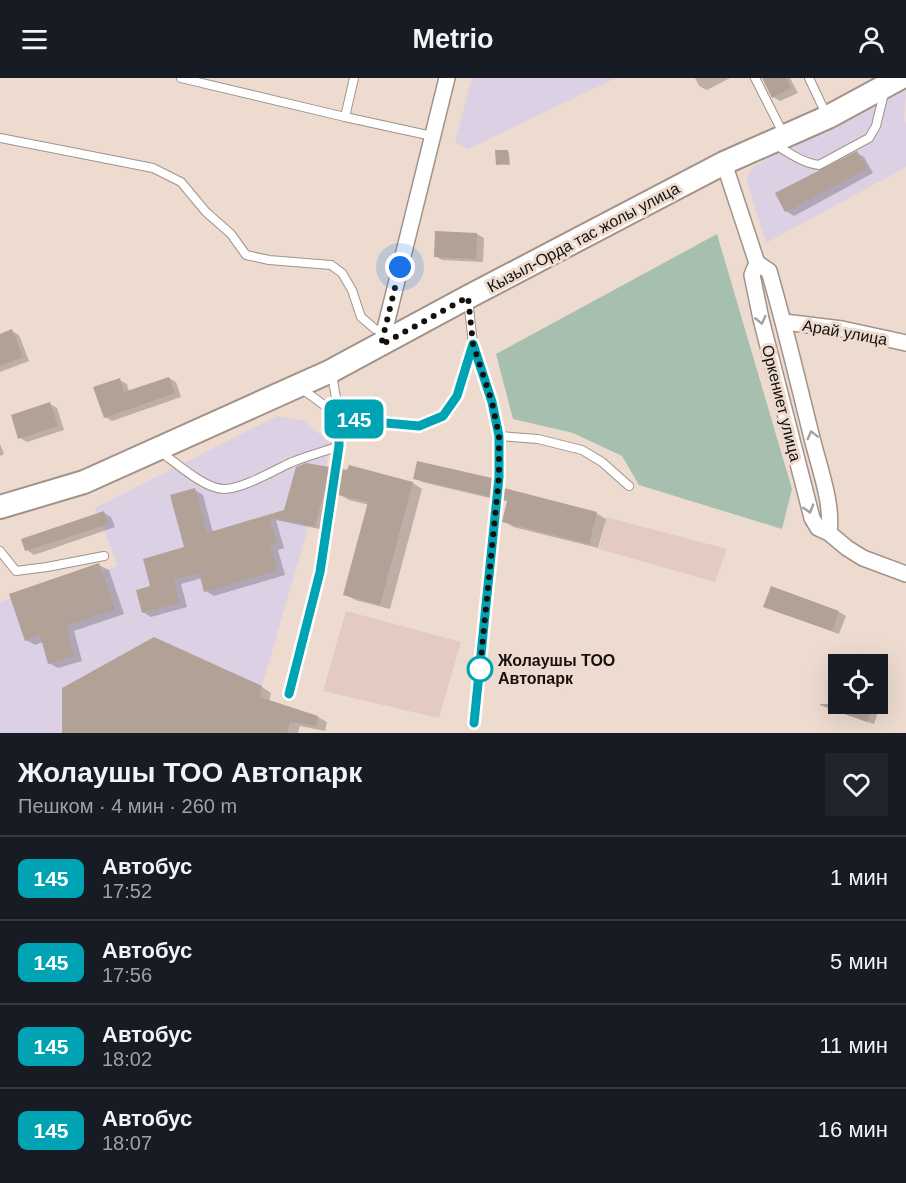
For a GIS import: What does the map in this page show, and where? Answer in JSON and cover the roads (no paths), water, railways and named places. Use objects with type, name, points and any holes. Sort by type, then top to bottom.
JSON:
[{"type":"main road","name":"Кызыл-Орда тас жолы улица","points":[[1,509],[84,482],[331,371],[382,339],[468,297],[724,163],[828,117],[898,82]]},
{"type":"street","points":[[382,339],[447,78]]},
{"type":"street","name":"Оркениет улица","points":[[724,163],[757,263],[769,271],[784,322],[823,483],[830,522],[829,533]]},
{"type":"street","name":"Оркениет улица","points":[[757,263],[752,275],[761,319],[809,510],[818,528],[829,533],[847,548],[863,558],[906,574]]},
{"type":"street","name":"Арай улица","points":[[784,322],[842,329],[906,344]]},
{"type":"lane","points":[[181,78],[432,136]]},
{"type":"lane","points":[[345,117],[354,78]]},
{"type":"lane","points":[[755,78],[778,139],[801,160],[819,165],[869,138],[898,82]]},
{"type":"lane","points":[[809,78],[828,117]]},
{"type":"lane","points":[[0,138],[153,168],[181,182],[206,212],[231,234],[246,255],[269,260],[331,265],[342,273],[352,290],[361,317],[375,329],[382,339]]},
{"type":"lane","points":[[468,297],[473,344],[492,402],[499,436],[499,477],[474,723]]},
{"type":"lane","points":[[299,386],[339,416],[363,421],[419,426],[443,416],[457,396],[473,344]]},
{"type":"lane","points":[[289,694],[320,572],[339,446],[339,416],[331,371]]},
{"type":"lane","points":[[499,436],[538,440],[582,450],[602,462],[629,486]]},
{"type":"lane","points":[[158,449],[191,475],[206,484],[224,489],[248,483],[293,462],[339,446]]},
{"type":"lane","points":[[0,551],[16,571],[104,556]]},
{"type":"place","name":"Жолаушы ТОО Автопарк","points":[[480,669]]}]
